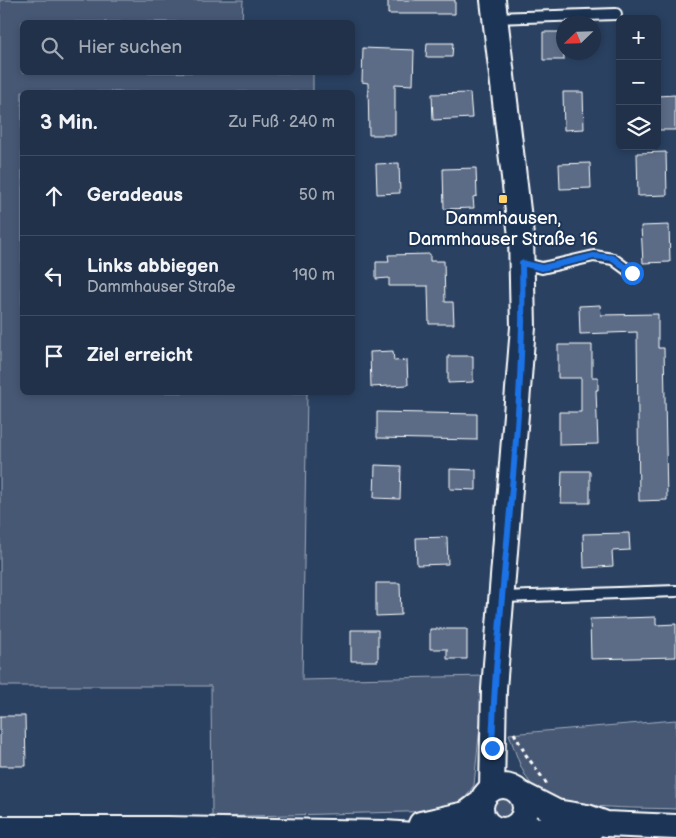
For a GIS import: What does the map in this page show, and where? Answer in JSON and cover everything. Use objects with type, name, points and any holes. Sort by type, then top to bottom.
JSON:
[{"type":"street","points":[[494,9],[517,199],[524,327],[495,705],[506,770],[502,794],[482,815],[503,828],[520,824],[526,805],[502,794]]},
{"type":"street","points":[[385,833],[466,814],[502,794],[556,812],[587,817],[606,824],[676,827]]},
{"type":"street","points":[[0,829],[157,829],[385,833],[441,837],[476,829],[503,828],[559,831],[588,829],[606,824]]},
{"type":"lane","points":[[494,9],[616,14]]},
{"type":"lane","points":[[522,263],[542,268],[594,256],[613,258],[632,273]]},
{"type":"lane","points":[[503,597],[676,591]]},
{"type":"path","points":[[514,732],[526,755],[557,798],[556,812]]},
{"type":"shaded area","points":[[0,0],[243,0],[242,20],[20,20],[20,75],[313,75],[313,90],[20,90],[20,395],[307,395],[302,680],[485,676],[474,785],[464,800],[442,811],[212,817],[211,686],[0,686]]},
{"type":"shaded area","points":[[676,720],[676,809],[621,808],[577,804],[542,793],[531,784],[524,773],[509,734]]},
{"type":"shaded area","points":[[504,798],[511,801],[514,808],[511,815],[504,818],[497,815],[494,808],[497,801]]},
{"type":"building","points":[[388,0],[455,0],[455,14],[388,14]]},
{"type":"building","points":[[543,32],[556,32],[556,60],[543,60]]},
{"type":"building","points":[[427,43],[453,43],[452,57],[426,57]]},
{"type":"building","points":[[363,48],[414,50],[413,85],[395,84],[395,135],[369,135],[368,83],[362,82]]},
{"type":"building","points":[[563,92],[583,92],[584,129],[564,130]]},
{"type":"building","points":[[470,93],[472,118],[433,120],[432,94]]},
{"type":"building","points":[[675,95],[675,130],[661,130],[661,96]]},
{"type":"building","points":[[666,152],[667,195],[638,196],[637,153]]},
{"type":"building","points":[[399,163],[400,193],[377,194],[376,164]]},
{"type":"building","points":[[590,163],[591,188],[560,189],[559,164]]},
{"type":"building","points":[[476,168],[477,196],[473,197],[474,208],[444,209],[443,169]]},
{"type":"building","points":[[669,225],[670,262],[643,263],[641,226]]},
{"type":"building","points":[[430,254],[430,261],[444,261],[445,302],[453,302],[454,324],[429,324],[428,286],[389,286],[389,278],[376,279],[376,262],[389,262],[388,255]]},
{"type":"building","points":[[600,305],[601,315],[658,314],[658,348],[664,348],[667,500],[639,501],[637,332],[580,334],[579,306]]},
{"type":"building","points":[[558,345],[592,345],[592,377],[598,377],[598,390],[596,390],[598,444],[559,445],[559,412],[581,412],[581,378],[558,378]]},
{"type":"building","points":[[393,351],[394,361],[407,360],[408,385],[371,387],[370,352]]},
{"type":"building","points":[[448,356],[473,356],[473,382],[448,383]]},
{"type":"building","points":[[377,412],[477,414],[477,440],[377,438]]},
{"type":"building","points":[[375,465],[401,466],[400,499],[374,498]]},
{"type":"building","points":[[450,469],[476,470],[476,490],[450,489]]},
{"type":"building","points":[[562,471],[590,471],[590,503],[561,503]]},
{"type":"building","points":[[629,533],[630,550],[612,551],[613,566],[584,568],[583,534]]},
{"type":"building","points":[[447,537],[448,564],[417,565],[416,538]]},
{"type":"building","points":[[376,583],[400,583],[401,615],[376,616]]},
{"type":"building","points":[[656,617],[656,625],[676,624],[676,657],[591,659],[590,619]]},
{"type":"building","points":[[430,629],[467,629],[467,659],[447,659],[447,649],[430,649]]},
{"type":"building","points":[[351,630],[378,630],[378,661],[351,661]]},
{"type":"building","points":[[0,716],[25,716],[26,766],[0,766]]},
{"type":"place","name":"Dammhausen, Dammhauser Straße 16","points":[[503,199]]},
{"type":"route","points":[[492,748],[492,720],[495,705],[494,689],[524,327],[522,263],[542,268],[594,256],[613,258],[625,265],[632,273]]}]
